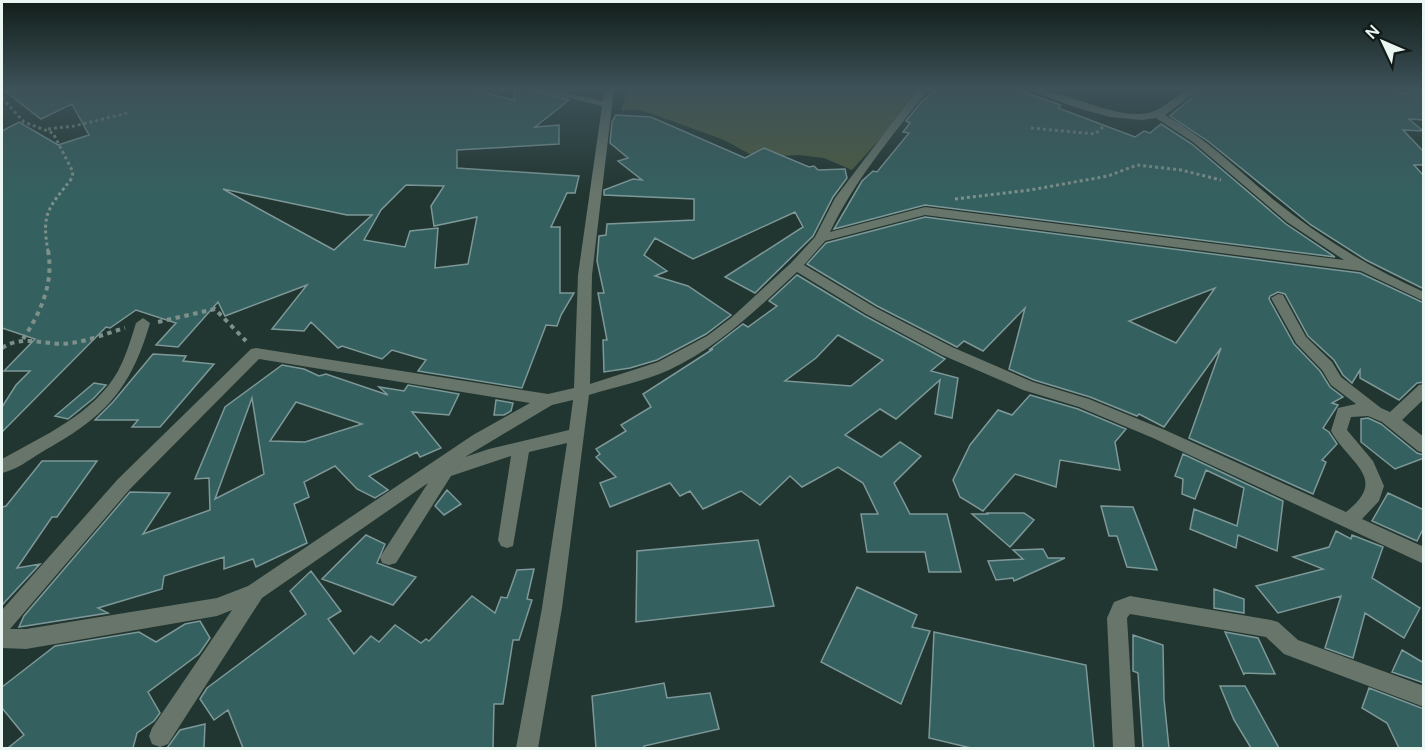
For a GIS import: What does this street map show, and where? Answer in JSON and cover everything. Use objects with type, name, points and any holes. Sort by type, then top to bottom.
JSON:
[{"type":"street","points":[[527,748],[552,608],[577,434],[582,392],[585,275],[604,124]]},
{"type":"street","points":[[2,639],[26,639],[217,607],[255,591],[479,439],[548,400],[582,392],[663,366],[712,339],[736,321],[796,266],[821,238],[839,200],[896,124]]},
{"type":"street","points":[[1173,124],[1204,143],[1253,188],[1363,267],[1424,297]]},
{"type":"street","points":[[821,238],[925,211],[1363,267]]},
{"type":"street","points":[[796,266],[947,351],[1028,386],[1084,403],[1159,434],[1424,556]]},
{"type":"street","points":[[1278,298],[1301,340],[1327,366],[1336,381],[1374,410],[1392,420],[1424,447]]},
{"type":"street","points":[[2,468],[85,417],[115,388],[134,355],[143,323]]},
{"type":"street","points":[[2,624],[117,490],[185,420],[256,353],[548,400]]},
{"type":"street","points":[[1392,420],[1424,389]]},
{"type":"street","points":[[1348,520],[1367,507],[1375,494],[1375,486],[1367,466],[1350,450],[1339,431],[1344,412],[1357,409],[1374,410]]},
{"type":"street","points":[[389,557],[445,471],[489,455],[577,434]]},
{"type":"street","points":[[507,540],[521,447]]},
{"type":"street","points":[[160,736],[255,591]]},
{"type":"street","points":[[1124,748],[1117,618],[1121,608],[1130,604],[1271,629],[1291,647],[1424,697]]},
{"type":"path","points":[[23,339],[34,324],[46,294],[50,265],[46,248],[46,213],[72,178],[73,172],[59,141],[47,130],[30,124]]},
{"type":"path","points":[[47,130],[82,124]]},
{"type":"path","points":[[1031,129],[1095,134],[1109,124]]},
{"type":"path","points":[[925,211],[934,203],[943,201],[1029,190],[1108,176],[1137,165],[1181,170],[1253,188]]},
{"type":"path","points":[[2,348],[7,343]]},
{"type":"green space","points":[[680,124],[893,124],[852,170],[824,158],[799,155],[755,157],[724,140]]},
{"type":"building","points":[[15,124],[22,124],[58,145],[89,135],[83,124],[539,124],[535,127],[559,125],[559,144],[457,150],[457,168],[579,176],[575,193],[567,193],[551,227],[560,227],[560,293],[574,293],[557,326],[546,325],[522,388],[418,371],[426,360],[392,350],[382,359],[342,346],[338,348],[311,322],[304,331],[272,329],[307,285],[225,316],[218,302],[178,347],[156,345],[176,323],[136,310],[110,328],[106,327],[2,432],[2,407],[16,385],[30,371],[4,371],[35,339],[2,328],[2,131]],"holes":[[[406,185],[444,186],[431,206],[434,226],[477,217],[468,264],[435,268],[438,228],[410,231],[405,247],[364,240],[381,210]],[[223,189],[347,215],[372,215],[334,250]]]},
{"type":"building","points":[[612,124],[667,124],[745,158],[764,148],[809,167],[814,166],[818,170],[845,169],[847,178],[833,197],[813,236],[755,293],[725,277],[803,227],[795,212],[693,259],[655,238],[644,255],[667,271],[655,276],[688,286],[731,315],[706,334],[657,360],[630,368],[604,372],[603,340],[607,340],[598,293],[604,293],[597,261],[599,236],[606,235],[607,224],[694,220],[694,199],[604,195],[604,190],[633,179],[642,180],[618,161],[628,158],[610,143]]},
{"type":"building","points":[[909,124],[1100,124],[1135,137],[1144,131],[1150,133],[1161,124],[1192,144],[1286,224],[1335,257],[925,205],[834,229],[862,181],[873,171],[877,172],[909,133],[903,132]]},
{"type":"building","points":[[1182,124],[1415,124],[1423,131],[1403,130],[1424,152],[1424,165],[1414,165],[1424,176],[1424,289],[1366,260],[1311,225],[1209,142]]},
{"type":"building","points":[[925,217],[1360,273],[1424,303],[1424,382],[1417,383],[1399,400],[1360,378],[1360,370],[1352,383],[1343,375],[1334,360],[1308,336],[1285,294],[1278,292],[1270,296],[1269,299],[1294,344],[1320,371],[1330,387],[1343,397],[1332,403],[1338,405],[1323,428],[1329,432],[1337,444],[1322,460],[1326,462],[1313,494],[1189,438],[1221,348],[1164,427],[1139,414],[1137,416],[1009,369],[1025,308],[983,351],[964,341],[957,347],[877,306],[807,264],[826,243]],"holes":[[[1215,288],[1176,343],[1129,321]]]},
{"type":"building","points":[[797,275],[865,316],[945,359],[931,371],[958,378],[952,418],[935,414],[940,380],[896,419],[880,409],[845,435],[881,457],[900,442],[921,456],[894,483],[910,514],[947,514],[961,572],[929,572],[925,552],[867,552],[861,514],[878,514],[863,483],[838,467],[802,487],[790,476],[760,505],[741,491],[703,509],[690,491],[680,496],[670,483],[610,507],[600,483],[616,477],[596,457],[600,454],[596,449],[626,431],[621,425],[651,407],[643,394],[713,349],[709,350],[743,324],[748,327],[777,306],[769,301]],"holes":[[[838,335],[883,360],[851,386],[785,381],[816,358]]]},
{"type":"building","points":[[153,354],[186,356],[183,361],[214,364],[160,427],[132,427],[138,420],[95,420],[113,402]]},
{"type":"building","points":[[282,365],[304,369],[319,376],[326,374],[388,395],[379,387],[404,391],[408,385],[459,394],[449,415],[412,412],[441,448],[420,457],[417,452],[369,476],[388,490],[375,498],[357,489],[335,466],[304,482],[309,497],[294,504],[307,543],[256,567],[253,559],[224,569],[224,557],[164,576],[162,589],[98,608],[108,613],[19,627],[24,616],[130,492],[170,493],[143,534],[210,510],[209,478],[195,479],[225,407]],"holes":[[[252,398],[264,474],[215,499]],[[296,402],[362,424],[305,442],[270,441]]]},
{"type":"building","points":[[94,383],[106,385],[68,419],[55,416]]},
{"type":"building","points":[[1030,395],[1078,409],[1126,429],[1115,442],[1120,470],[1060,460],[1056,487],[1015,474],[983,511],[960,497],[953,480],[970,445],[998,410],[1012,415]]},
{"type":"building","points":[[496,400],[513,403],[511,411],[504,415],[494,415]]},
{"type":"building","points":[[1368,418],[1381,424],[1417,453],[1424,455],[1424,458],[1395,469],[1361,442],[1361,419]]},
{"type":"building","points":[[1183,454],[1283,501],[1277,551],[1238,535],[1236,548],[1190,529],[1194,509],[1237,526],[1244,488],[1206,470],[1195,499],[1182,494],[1183,479],[1175,476]]},
{"type":"building","points":[[42,461],[97,461],[57,517],[52,517],[17,568],[40,564],[2,605],[2,507],[6,506]]},
{"type":"building","points":[[447,490],[461,504],[444,515],[435,506]]},
{"type":"building","points":[[1388,493],[1424,510],[1424,527],[1417,541],[1372,521]]},
{"type":"building","points":[[1101,506],[1133,507],[1157,570],[1127,567],[1117,536],[1109,536]]},
{"type":"building","points":[[986,513],[1024,513],[1034,520],[1010,547],[972,514],[989,514]]},
{"type":"building","points":[[1336,531],[1351,539],[1352,535],[1383,547],[1372,578],[1420,608],[1404,638],[1365,613],[1353,658],[1325,648],[1341,596],[1278,613],[1256,586],[1323,569],[1293,557],[1329,547]]},
{"type":"building","points":[[366,535],[385,544],[377,563],[416,577],[393,605],[322,579]]},
{"type":"building","points":[[758,540],[774,606],[636,622],[637,551]]},
{"type":"building","points":[[1043,549],[1048,558],[1065,558],[1014,581],[1013,578],[996,580],[988,561],[1023,559],[1013,550]]},
{"type":"building","points":[[534,569],[527,599],[532,600],[519,640],[513,640],[503,704],[494,704],[493,748],[243,748],[228,710],[214,720],[200,699],[207,688],[306,614],[290,591],[311,571],[341,611],[328,619],[354,654],[371,636],[379,642],[395,625],[421,643],[426,639],[429,641],[472,596],[495,613],[501,597],[507,598],[517,570]]},
{"type":"building","points":[[857,587],[917,615],[912,627],[930,631],[901,704],[821,662]]},
{"type":"building","points":[[1214,589],[1244,599],[1244,613],[1214,608]]},
{"type":"building","points":[[200,621],[210,638],[199,654],[148,692],[160,713],[154,721],[137,733],[133,748],[8,748],[24,735],[2,708],[2,687],[55,646],[139,632],[156,642],[185,624]]},
{"type":"building","points":[[934,632],[1086,665],[1094,748],[971,748],[929,738]]},
{"type":"building","points":[[1225,632],[1258,638],[1275,674],[1244,673],[1244,675]]},
{"type":"building","points":[[1133,635],[1163,645],[1164,699],[1169,748],[1143,748],[1138,673],[1133,671]]},
{"type":"building","points":[[1402,650],[1424,663],[1424,683],[1392,672]]},
{"type":"building","points":[[664,683],[667,698],[710,693],[719,729],[644,746],[644,748],[596,748],[592,696]]},
{"type":"building","points":[[1220,686],[1245,686],[1279,748],[1251,748],[1234,720]]},
{"type":"building","points":[[1369,688],[1424,709],[1424,748],[1399,748],[1387,723],[1362,708]]},
{"type":"building","points":[[205,724],[204,748],[167,748],[180,730]]}]
